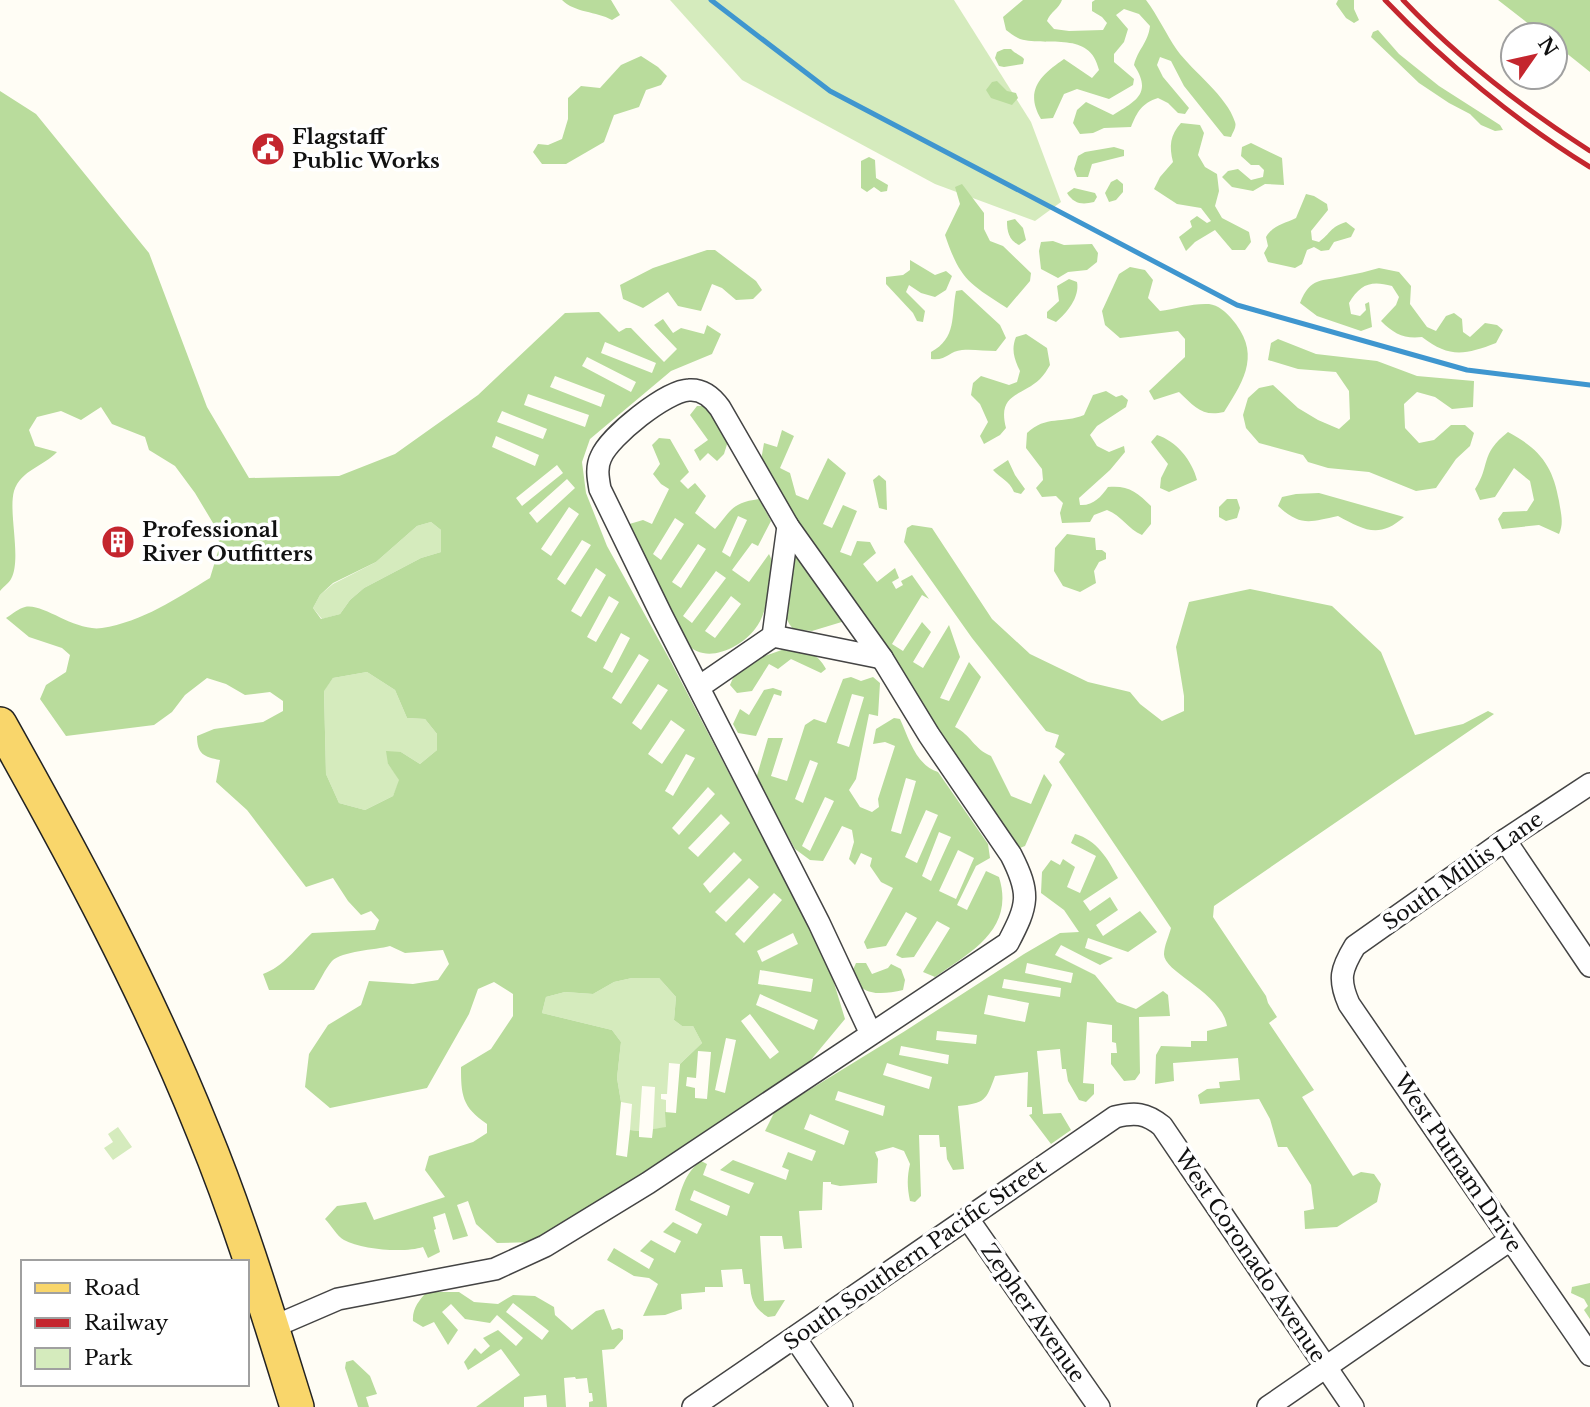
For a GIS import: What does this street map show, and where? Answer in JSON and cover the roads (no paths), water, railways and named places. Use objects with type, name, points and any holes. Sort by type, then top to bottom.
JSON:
[{"type":"main road","points":[[0,724],[104,916],[162,1035],[204,1133],[237,1220],[297,1407]]},
{"type":"street","points":[[273,1327],[338,1299],[495,1269],[545,1246],[648,1183],[1008,943],[1021,918],[1026,897],[1021,875],[1011,855],[929,735],[881,658],[788,526],[720,408],[704,393],[691,389],[678,392],[637,418],[610,442],[600,458],[597,472],[603,496],[819,923],[870,1034]]},
{"type":"street","points":[[773,636],[788,526]]},
{"type":"street","points":[[699,687],[773,636],[881,658]]},
{"type":"street","name":"South Millis Lane","points":[[1343,966],[1355,946],[1505,840],[1590,784]]},
{"type":"street","points":[[1505,840],[1590,966]]},
{"type":"street","name":"West Putnam Drive","points":[[1343,966],[1342,987],[1349,1004],[1590,1355]]},
{"type":"street","name":"South Southern Pacific Street","points":[[693,1407],[1115,1117],[1141,1113]]},
{"type":"street","name":"West Coronado Avenue","points":[[1141,1113],[1152,1117],[1162,1126],[1353,1407]]},
{"type":"street","name":"Zepher Avenue","points":[[968,1219],[1098,1407]]},
{"type":"street","points":[[1268,1407],[1510,1240]]},
{"type":"street","points":[[795,1338],[842,1407]]},
{"type":"waterway","points":[[711,0],[830,91],[1237,305],[1467,370],[1590,385]]},
{"type":"railway","points":[[1385,0],[1482,90],[1535,131],[1590,167]]},
{"type":"railway","points":[[1403,0],[1446,42],[1492,81],[1590,151]]},
{"type":"place","name":"Flagstaff Public Works","points":[[268,149]]},
{"type":"place","name":"Professional River Outfitters","points":[[118,542]]}]
